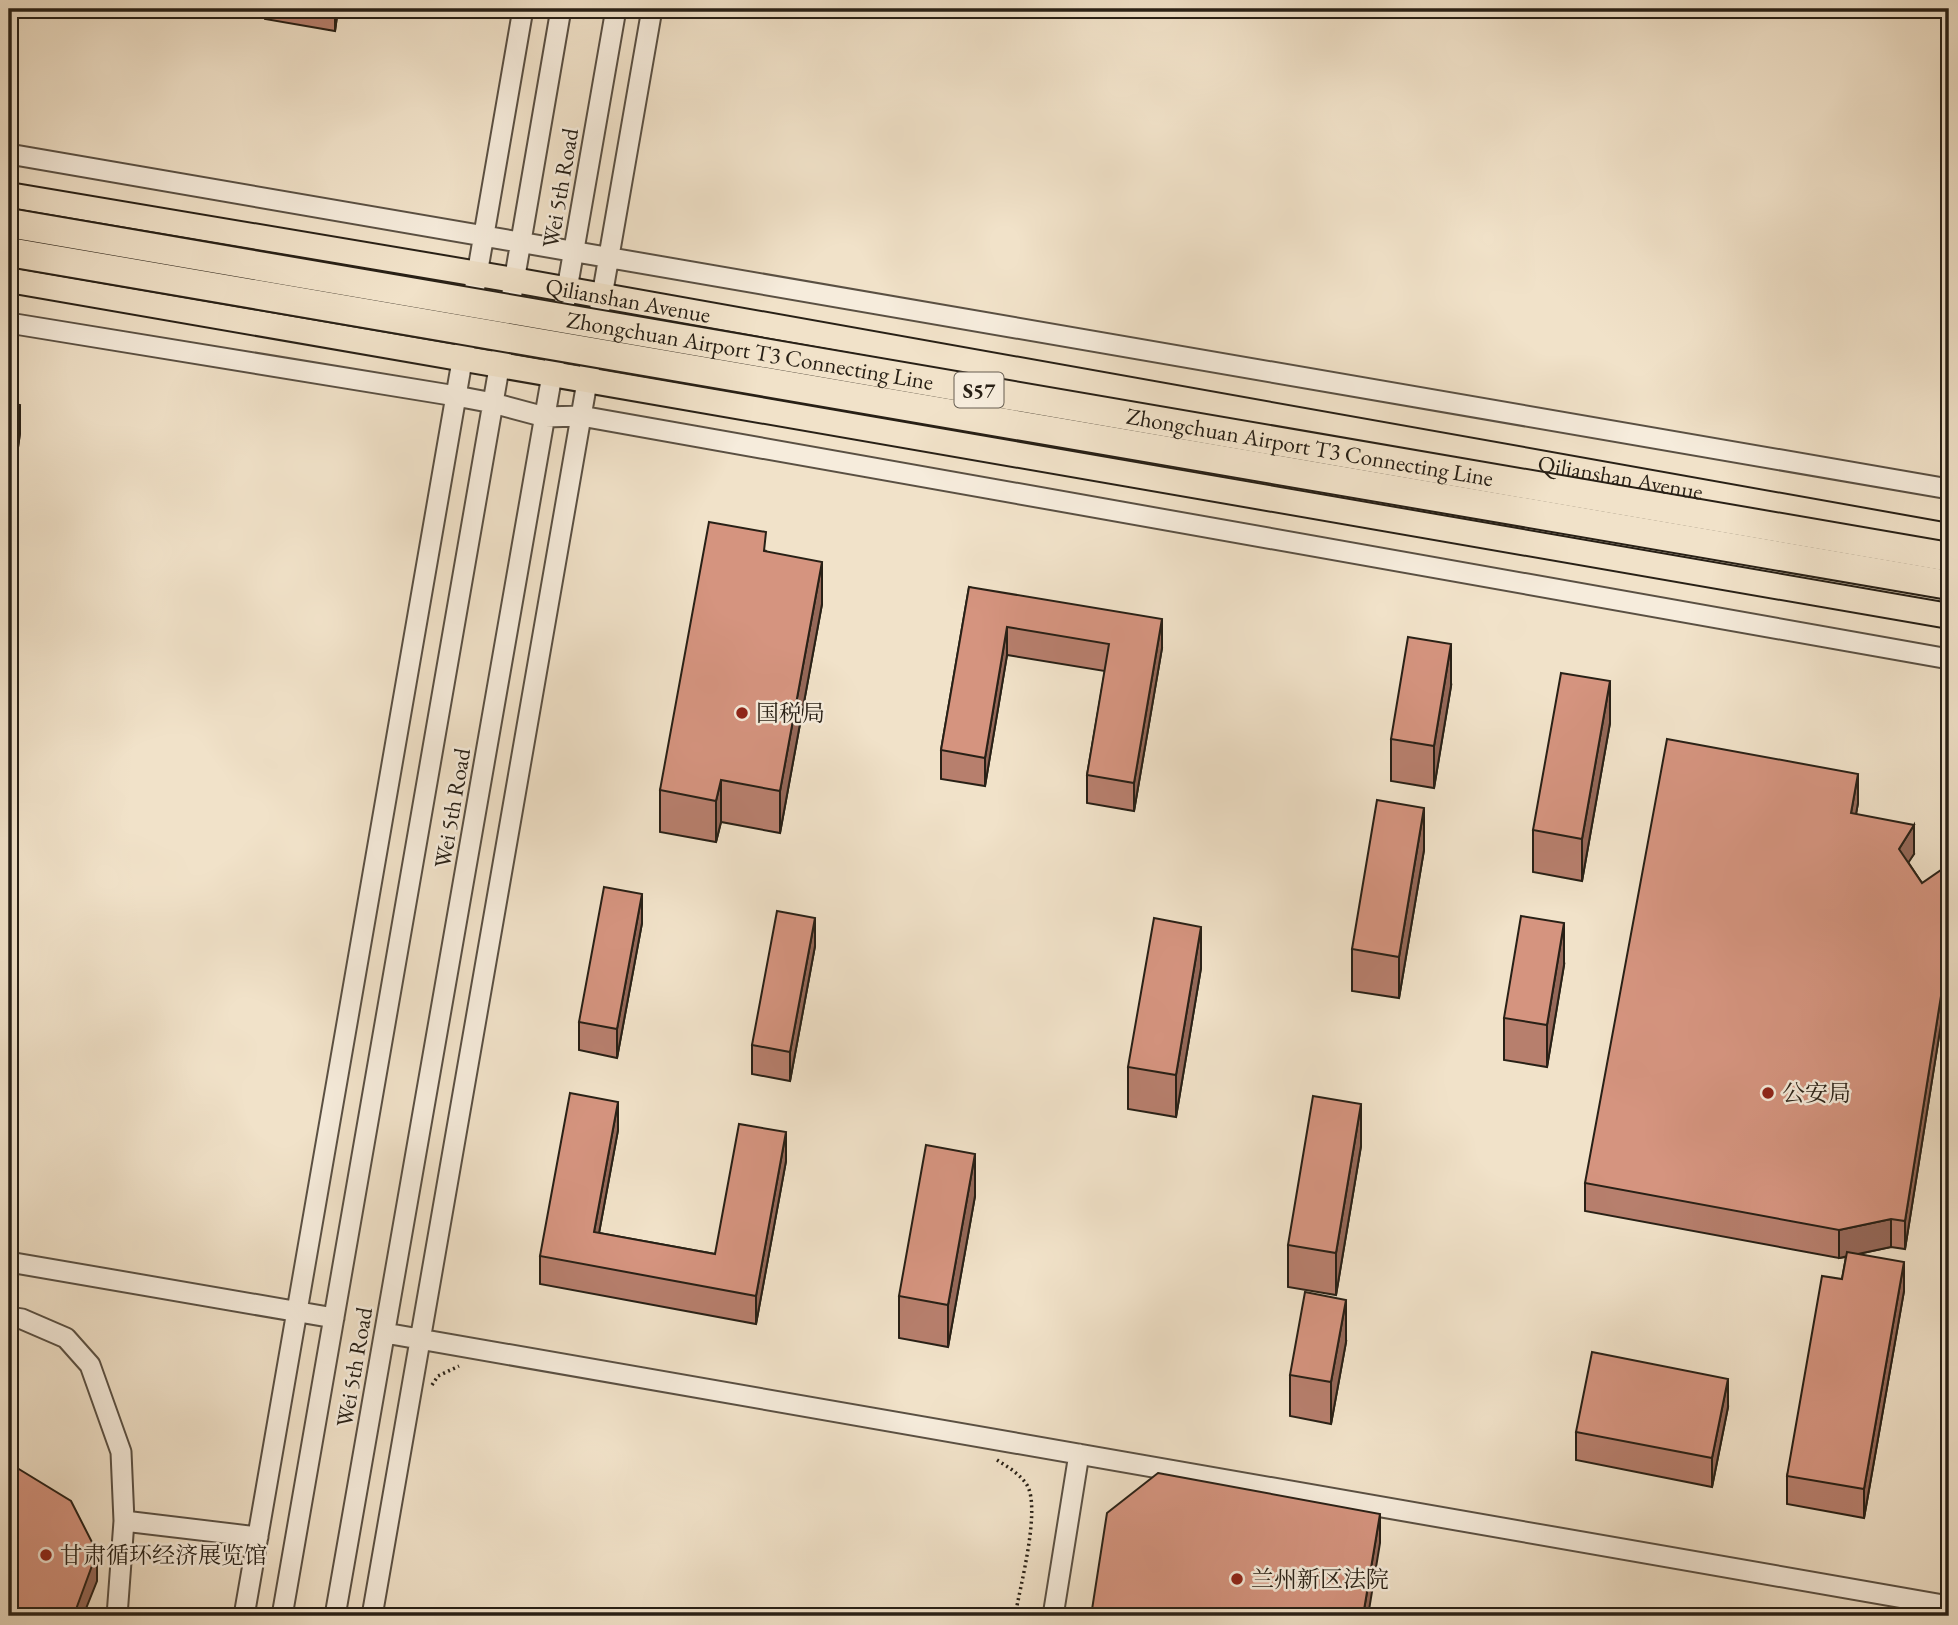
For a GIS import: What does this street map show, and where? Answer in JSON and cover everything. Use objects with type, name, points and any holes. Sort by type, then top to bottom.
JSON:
[{"type":"highway","name":"Zhongchuan Airport T3 Connecting Line","points":[[9,223],[1949,557]]},
{"type":"highway","name":"Zhongchuan Airport T3 Connecting Line","points":[[9,252],[1949,585]]},
{"type":"main road","name":"Qilianshan Avenue","points":[[9,195],[567,289],[1949,536]]},
{"type":"main road","points":[[9,279],[1949,616]]},
{"type":"street","points":[[244,1616],[523,9]]},
{"type":"street","name":"Wei 5th Road","points":[[282,1616],[561,9]]},
{"type":"street","name":"Wei 5th Road","points":[[335,1616],[616,9]]},
{"type":"street","points":[[372,1616],[652,9]]},
{"type":"street","points":[[9,154],[1949,489]]},
{"type":"street","points":[[9,323],[456,396],[545,417],[581,416],[1949,659]]},
{"type":"street","points":[[9,1262],[334,1318]]},
{"type":"street","points":[[9,1317],[22,1319],[66,1338],[90,1365],[121,1452],[124,1521],[117,1616]]},
{"type":"street","points":[[385,1333],[1949,1606]]},
{"type":"street","points":[[1053,1616],[1079,1454]]},
{"type":"street","points":[[124,1521],[258,1537]]},
{"type":"path","points":[[427,1392],[438,1376],[462,1365]]},
{"type":"path","points":[[997,1460],[1016,1472],[1028,1486],[1034,1509],[1015,1616]]},
{"type":"building","points":[[9,403],[20,405],[14,448],[9,447]]},
{"type":"building","name":"国税局","points":[[709,522],[766,532],[764,551],[822,562],[780,791],[721,780],[716,801],[660,790]]},
{"type":"building","points":[[969,587],[1162,619],[1134,783],[1087,775],[1109,644],[1007,627],[985,758],[941,750]]},
{"type":"building","points":[[1408,637],[1451,644],[1434,746],[1391,739]]},
{"type":"building","points":[[1561,673],[1610,681],[1582,839],[1533,830]]},
{"type":"building","name":"公安局","points":[[1667,739],[1858,774],[1851,813],[1914,825],[1899,849],[1922,883],[1941,870],[1949,875],[1949,946],[1905,1221],[1891,1219],[1839,1230],[1585,1183]]},
{"type":"building","points":[[1377,800],[1424,808],[1399,957],[1352,949]]},
{"type":"building","points":[[604,887],[642,894],[617,1029],[579,1022]]},
{"type":"building","points":[[777,911],[815,918],[790,1052],[752,1045]]},
{"type":"building","points":[[1521,916],[1564,923],[1547,1025],[1504,1018]]},
{"type":"building","points":[[1154,918],[1201,927],[1176,1075],[1128,1067]]},
{"type":"building","points":[[570,1093],[618,1102],[594,1232],[715,1254],[739,1124],[786,1132],[756,1296],[540,1256]]},
{"type":"building","points":[[1313,1096],[1361,1104],[1336,1253],[1288,1245]]},
{"type":"building","points":[[926,1145],[975,1154],[948,1305],[899,1296]]},
{"type":"building","points":[[1847,1252],[1904,1262],[1864,1489],[1787,1476],[1822,1276],[1842,1279]]},
{"type":"building","points":[[1305,1292],[1346,1300],[1331,1382],[1290,1375]]},
{"type":"building","points":[[1592,1352],[1728,1379],[1712,1458],[1576,1432]]},
{"type":"building","name":"甘肃循环经济展览馆","points":[[9,1463],[71,1501],[97,1552],[75,1612],[65,1616],[9,1616]]},
{"type":"building","name":"兰州新区法院","points":[[1158,1473],[1380,1514],[1363,1616],[1091,1616],[1107,1513]]},
{"type":"place","name":"国税局","points":[[742,713]]},
{"type":"place","name":"公安局","points":[[1768,1093]]},
{"type":"place","name":"甘肃循环经济展览馆","points":[[46,1555]]},
{"type":"place","name":"兰州新区法院","points":[[1237,1579]]}]
